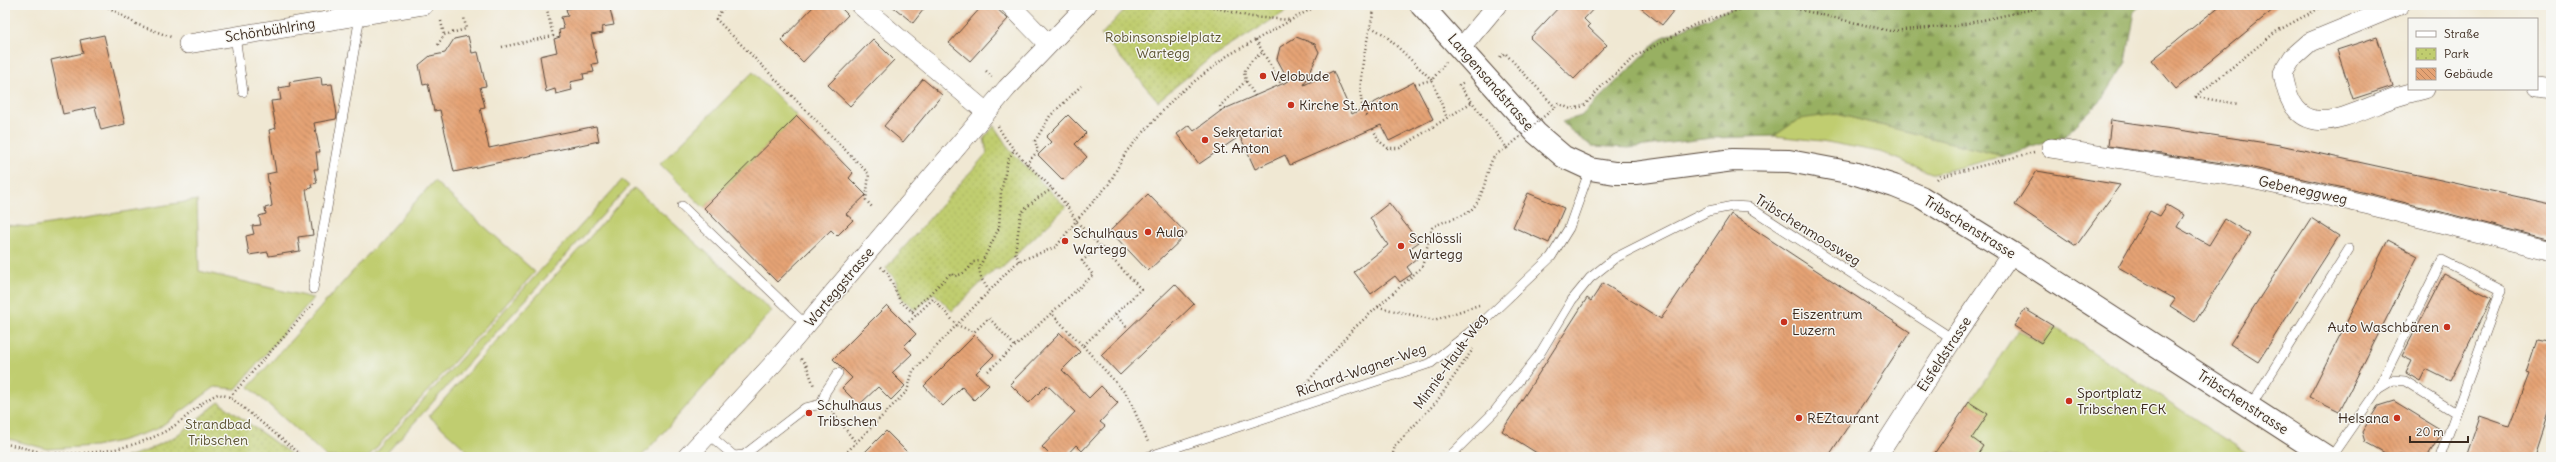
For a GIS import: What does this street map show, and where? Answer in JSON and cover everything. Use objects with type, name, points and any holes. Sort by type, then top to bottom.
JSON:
[{"type":"street","name":"Schönbühlring","points":[[188,44],[424,5]]},
{"type":"street","points":[[860,5],[986,112]]},
{"type":"street","points":[[1010,5],[1048,44]]},
{"type":"street","name":"Warteggstrasse","points":[[687,457],[787,348],[986,112],[1048,44],[1087,5]]},
{"type":"street","name":"Langensandstrasse","points":[[1421,5],[1454,54],[1536,133],[1564,157]]},
{"type":"street","points":[[1454,54],[1497,5]]},
{"type":"street","points":[[2400,5],[2310,42],[2293,57],[2283,74],[2286,94],[2297,112],[2316,121],[2340,119],[2392,98],[2421,90]]},
{"type":"street","points":[[2538,87],[2551,89]]},
{"type":"street","name":"Gebeneggweg","points":[[2051,148],[2247,178],[2369,204],[2551,251]]},
{"type":"street","name":"Tribschenstrasse","points":[[1564,157],[1590,169],[1615,173],[1635,173],[1733,160],[1789,161],[1853,173],[1921,197],[2012,253],[2327,457]]},
{"type":"street","name":"Eisfeldstrasse","points":[[1877,457],[1953,339],[2012,253]]},
{"type":"lane","points":[[313,289],[360,16]]},
{"type":"lane","points":[[235,36],[243,92]]},
{"type":"lane","name":"Richard-Wagner-Weg","points":[[1151,456],[1431,363],[1485,320],[1551,257],[1569,228],[1590,169]]},
{"type":"lane","points":[[682,206],[806,325]]},
{"type":"lane","name":"Tribschenmoosweg","points":[[1449,457],[1494,412],[1539,355],[1572,300],[1590,278],[1615,258],[1708,211],[1733,206],[1749,207],[1953,339]]},
{"type":"lane","points":[[2250,407],[2349,249]]},
{"type":"lane","points":[[2331,457],[2378,388],[2442,260],[2501,290],[2440,457]]},
{"type":"lane","points":[[708,434],[734,456],[744,454],[805,408],[823,401],[838,373]]},
{"type":"lane","points":[[2378,388],[2393,380],[2405,381],[2456,413]]},
{"type":"path","points":[[105,5],[136,24],[188,44]]},
{"type":"path","points":[[502,47],[553,36],[546,5]]},
{"type":"path","points":[[725,5],[716,20],[869,174],[866,200],[872,207]]},
{"type":"path","points":[[1205,5],[1251,17],[1292,20]]},
{"type":"path","points":[[842,457],[907,391],[913,371],[1019,261],[1056,247],[1076,221],[1109,184],[1126,152],[1177,96],[1227,56],[1318,5]]},
{"type":"path","points":[[1366,116],[1361,105],[1362,75],[1375,5]]},
{"type":"path","points":[[1281,412],[1352,330],[1422,267],[1432,228],[1441,222],[1458,218],[1473,209],[1487,180],[1494,156],[1507,148],[1559,104],[1571,109],[1584,106],[1602,86],[1636,56],[1696,24],[1753,5]]},
{"type":"path","points":[[1780,5],[1890,31],[1955,26],[2034,10],[2044,5]]},
{"type":"path","points":[[2238,104],[2195,97],[2277,31],[2325,5]]},
{"type":"path","points":[[444,34],[466,29],[464,17]]},
{"type":"path","points":[[438,46],[444,34],[441,21]]},
{"type":"path","points":[[1371,26],[1385,35],[1432,80],[1447,118]]},
{"type":"path","points":[[1256,40],[1281,84]]},
{"type":"path","points":[[1255,96],[1246,81],[1244,72],[1252,60],[1263,52]]},
{"type":"path","points":[[1500,57],[1505,53],[1555,107]]},
{"type":"path","points":[[1415,84],[1432,80],[1454,54]]},
{"type":"path","points":[[1221,111],[1220,106],[1246,81]]},
{"type":"path","points":[[1459,85],[1507,148]]},
{"type":"path","points":[[1026,164],[1038,151],[1035,141],[1050,116],[1081,86]]},
{"type":"path","points":[[1373,129],[1379,141],[1388,148],[1400,148],[1472,102]]},
{"type":"path","points":[[1001,132],[1026,164],[1068,205],[1076,221],[1141,290],[1083,346]]},
{"type":"path","points":[[989,291],[981,278],[979,268],[980,261],[999,228],[1001,192],[1008,160],[1014,150]]},
{"type":"path","points":[[1937,179],[2019,156]]},
{"type":"path","points":[[1019,261],[1015,252],[1021,214],[1036,198],[1052,189]]},
{"type":"path","points":[[988,371],[1093,275],[1082,261],[1100,246]]},
{"type":"path","points":[[912,311],[951,273],[954,276],[958,275],[970,269],[973,262],[980,261]]},
{"type":"path","points":[[880,266],[888,274],[900,301],[916,315]]},
{"type":"path","points":[[230,397],[321,296],[313,289]]},
{"type":"path","points":[[1378,307],[1434,320],[1510,296]]},
{"type":"path","points":[[909,322],[933,299],[957,325],[974,332],[989,318],[1015,346]]},
{"type":"path","points":[[1051,313],[1128,396],[1151,456]]},
{"type":"path","points":[[1115,314],[1128,329]]},
{"type":"path","name":"Minnie-Hauk-Weg","points":[[1392,457],[1395,446],[1437,401],[1476,345]]},
{"type":"path","points":[[787,348],[806,364],[811,383],[856,443]]},
{"type":"path","points":[[5,444],[49,453],[99,452],[144,441],[173,426],[208,398],[218,394],[230,397],[304,457]]},
{"type":"green space","name":"Robinsonspielplatz Wartegg","points":[[1129,5],[1296,5],[1209,59],[1158,101],[1101,35]]},
{"type":"green space","points":[[1739,5],[2142,5],[2135,11],[2126,62],[2104,97],[2064,137],[2003,156],[1837,114],[1799,119],[1774,136],[1712,138],[1629,148],[1592,146],[1577,136],[1562,122],[1581,116],[1661,38]]},
{"type":"green space","points":[[753,72],[797,116],[704,208],[660,164]]},
{"type":"green space","points":[[1837,114],[2003,156],[1934,174],[1880,152],[1822,141],[1774,136],[1799,118]]},
{"type":"green space","points":[[994,126],[1009,149],[1066,207],[1001,269],[995,269],[952,311],[934,293],[916,310],[902,299],[895,279],[886,268],[987,153],[984,138]]},
{"type":"green space","points":[[622,180],[629,186],[383,457],[372,457]]},
{"type":"green space","points":[[434,181],[535,272],[368,457],[327,457],[249,387]]},
{"type":"green space","points":[[634,188],[772,311],[641,457],[474,457],[429,416]]},
{"type":"green space","points":[[197,200],[199,271],[313,298],[236,389],[215,387],[157,429],[120,441],[95,446],[47,449],[5,438],[5,225],[31,227]]},
{"type":"green space","name":"Sportplatz Tribschen FCK","points":[[2053,326],[2253,457],[1933,457],[2018,330],[2041,344]]},
{"type":"green space","name":"Strandbad Tribschen","points":[[219,402],[295,457],[126,457],[146,451],[176,436]]},
{"type":"building","points":[[575,5],[609,5],[614,25],[602,27],[603,33],[591,35],[598,63],[592,64],[594,72],[583,74],[584,79],[570,82],[572,90],[556,94],[555,89],[546,92],[540,56],[557,52],[554,39],[560,37],[559,30],[564,29],[561,17],[568,16],[566,9],[575,7]]},
{"type":"building","points":[[815,5],[838,5],[848,15],[803,62],[781,40]]},
{"type":"building","points":[[891,5],[927,5],[913,23]]},
{"type":"building","points":[[983,5],[993,5],[1008,19],[970,61],[949,43]]},
{"type":"building","points":[[1561,5],[1597,5],[1584,19],[1590,25],[1588,27],[1607,45],[1574,79],[1530,38]]},
{"type":"building","points":[[1637,5],[1678,5],[1662,25]]},
{"type":"building","points":[[2221,5],[2279,5],[2176,89],[2152,60]]},
{"type":"building","points":[[104,35],[125,124],[101,130],[95,107],[63,114],[51,60],[83,53],[80,40]]},
{"type":"building","points":[[468,36],[472,53],[478,52],[486,86],[480,87],[485,107],[480,108],[489,148],[596,126],[599,141],[454,172],[440,110],[434,111],[428,84],[423,85],[419,65],[430,56],[445,53],[454,39]]},
{"type":"building","name":"Kirche St. Anton","points":[[1296,37],[1315,44],[1319,52],[1304,85],[1333,71],[1352,114],[1414,82],[1433,119],[1389,141],[1381,125],[1290,165],[1285,155],[1255,169],[1240,136],[1199,164],[1177,134],[1189,125],[1194,131],[1222,110],[1289,81],[1277,59],[1280,47]]},
{"type":"building","points":[[2377,37],[2393,86],[2353,99],[2337,50]]},
{"type":"building","points":[[873,39],[894,60],[850,106],[828,85]]},
{"type":"building","points":[[321,77],[322,85],[332,84],[337,115],[336,119],[314,123],[320,152],[316,152],[318,169],[314,169],[317,183],[311,184],[312,188],[306,189],[313,235],[298,237],[300,251],[269,256],[268,252],[249,255],[246,236],[254,234],[252,226],[261,225],[259,216],[266,214],[265,208],[272,206],[267,174],[276,172],[269,130],[276,128],[271,101],[281,100],[279,88],[290,86],[289,82]]},
{"type":"building","points":[[923,79],[942,95],[903,142],[884,126]]},
{"type":"building","points":[[1068,115],[1086,133],[1075,144],[1087,157],[1063,180],[1038,155],[1051,142],[1046,137]]},
{"type":"building","points":[[797,116],[853,173],[849,178],[866,195],[846,214],[853,220],[837,236],[831,230],[777,282],[704,208]]},
{"type":"building","points":[[2111,120],[2280,145],[2551,204],[2551,240],[2371,194],[2249,167],[2108,146]]},
{"type":"building","points":[[2037,171],[2120,185],[2076,246],[2015,205]]},
{"type":"building","points":[[1528,193],[1564,208],[1549,243],[1513,227]]},
{"type":"building","name":"Aula","points":[[1148,194],[1187,234],[1148,271],[1110,231]]},
{"type":"building","name":"Schlössli Wartegg","points":[[1389,203],[1419,242],[1409,249],[1417,259],[1407,267],[1412,274],[1400,282],[1395,276],[1371,294],[1354,272],[1388,245],[1370,218]]},
{"type":"building","points":[[2167,205],[2184,215],[2177,227],[2209,245],[2225,219],[2250,234],[2195,322],[2170,306],[2175,299],[2118,267],[2150,211],[2160,216]]},
{"type":"building","points":[[1731,214],[1910,332],[1828,457],[1543,457],[1502,431],[1587,298],[1591,301],[1603,283],[1661,319]]},
{"type":"building","points":[[2311,218],[2339,236],[2258,362],[2230,344]]},
{"type":"building","points":[[2388,240],[2418,256],[2339,412],[2309,397]]},
{"type":"building","name":"Auto Waschbären","points":[[2444,274],[2492,298],[2450,381],[2426,369],[2420,381],[2406,373],[2412,361],[2402,356]]},
{"type":"building","points":[[1175,284],[1194,304],[1120,375],[1101,355]]},
{"type":"building","points":[[887,305],[916,334],[904,346],[912,354],[892,373],[905,386],[891,400],[878,387],[859,405],[842,388],[852,378],[833,359]]},
{"type":"building","points":[[2025,309],[2053,326],[2041,343],[2014,326]]},
{"type":"building","points":[[1060,333],[1080,352],[1062,370],[1089,398],[1101,386],[1118,403],[1100,422],[1105,426],[1082,451],[1076,445],[1065,457],[1052,457],[1042,447],[1075,412],[1047,385],[1029,403],[1010,384]]},
{"type":"building","points":[[975,335],[994,355],[976,373],[989,385],[974,400],[962,387],[943,406],[924,386]]},
{"type":"building","points":[[2537,340],[2551,343],[2551,408],[2535,457],[2466,457],[2480,416],[2509,426],[2529,374],[2526,373]]},
{"type":"building","name":"Helsana","points":[[2394,401],[2443,431],[2427,457],[2407,457],[2401,454],[2389,455],[2365,442],[2362,432],[2378,406]]},
{"type":"building","points":[[1969,402],[1988,414],[1972,438],[1983,446],[1976,457],[1932,457]]},
{"type":"building","points":[[886,431],[912,457],[860,457]]},
{"type":"place","name":"Velobude","points":[[1263,76]]},
{"type":"place","name":"Kirche St. Anton","points":[[1291,105]]},
{"type":"place","name":"Sekretariat St. Anton","points":[[1205,140]]},
{"type":"place","name":"Aula","points":[[1148,232]]},
{"type":"place","name":"Schulhaus Wartegg","points":[[1065,241]]},
{"type":"place","name":"Schlössli Wartegg","points":[[1401,246]]},
{"type":"place","name":"Eiszentrum Luzern","points":[[1784,322]]},
{"type":"place","name":"Auto Waschbären","points":[[2447,327]]},
{"type":"place","name":"Sportplatz Tribschen FCK","points":[[2069,401]]},
{"type":"place","name":"Schulhaus Tribschen","points":[[809,413]]},
{"type":"place","name":"REZtaurant","points":[[1799,418]]},
{"type":"place","name":"Helsana","points":[[2397,418]]}]
